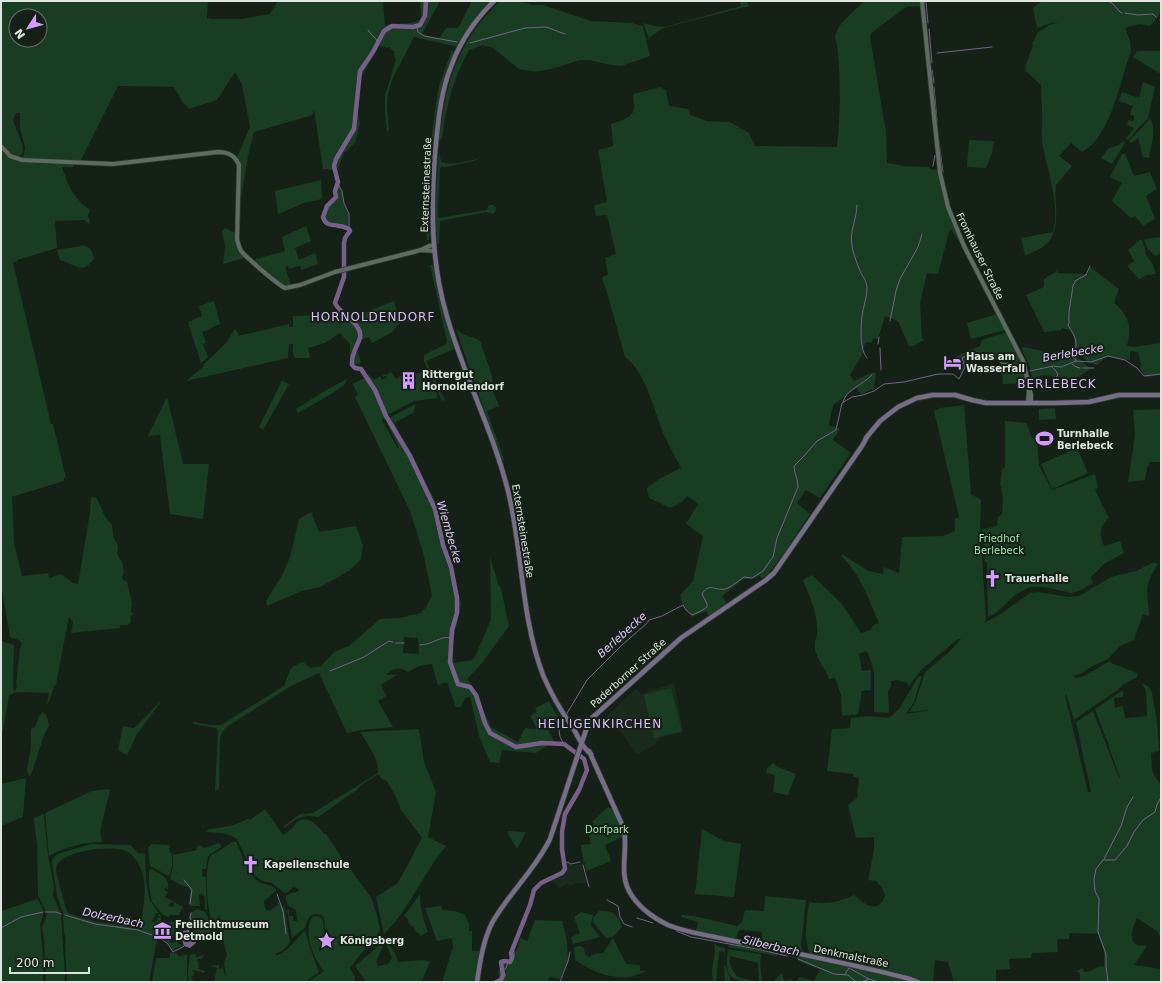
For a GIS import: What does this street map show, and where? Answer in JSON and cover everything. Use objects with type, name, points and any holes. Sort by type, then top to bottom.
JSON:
[{"type":"main road","name":"Externsteinestraße","points":[[494,1],[476,22],[458,50],[441,98],[433,191],[434,248],[442,299],[454,339],[488,428],[509,496],[516,530],[531,636],[550,691],[582,742]]},
{"type":"main road","name":"Paderborner Straße","points":[[477,982],[483,948],[489,931],[500,911],[545,851],[553,832],[586,730],[596,713],[681,638],[759,586],[774,573],[867,437],[875,426],[891,412],[906,402],[924,396],[951,394],[980,402],[1029,403],[1083,403],[1119,395],[1161,395]]},
{"type":"main road","points":[[573,729],[580,732],[586,730]]},
{"type":"main road","name":"Denkmalstraße","points":[[582,742],[587,746],[624,829],[626,842],[624,869],[626,884],[629,892],[652,916],[667,924],[689,931],[780,951],[840,962],[918,982]]},
{"type":"street","name":"Fromhauser Straße","points":[[922,3],[939,167],[947,202],[956,229],[964,246],[1023,361],[1031,395],[1029,403]]},
{"type":"street","points":[[1,146],[10,156],[22,160],[105,164],[139,162],[218,152],[230,154],[236,159],[238,165],[238,245],[242,252],[278,284],[285,288],[300,285],[341,270],[421,250],[429,246],[434,248]]},
{"type":"shaded area","points":[[674,683],[683,732],[661,737],[654,745],[637,754],[620,730],[613,726],[606,717],[636,689],[641,694]]},
{"type":"shaded area","points":[[566,862],[572,865],[581,864],[586,882],[581,884],[576,883],[570,886],[567,883],[560,888],[549,880],[563,873]]},
{"type":"shaded area","points":[[189,930],[196,943],[190,948],[184,946],[182,938],[183,931]]},
{"type":"green space","points":[[1,1],[208,1],[207,18],[242,19],[270,14],[278,1],[383,1],[385,26],[417,21],[421,18],[420,1],[440,1],[422,34],[439,39],[446,28],[458,28],[472,1],[492,1],[458,47],[414,37],[392,80],[388,94],[387,107],[389,130],[387,132],[385,96],[396,60],[394,54],[395,52],[389,47],[387,48],[378,45],[360,80],[358,114],[360,124],[355,143],[344,153],[338,168],[333,168],[333,170],[323,169],[314,109],[313,115],[254,132],[240,199],[241,167],[237,157],[250,127],[242,84],[235,72],[217,100],[189,109],[183,103],[174,87],[118,86],[80,162],[23,159],[25,147],[20,127],[20,113],[16,113],[13,121],[22,143],[23,152],[19,157],[9,153],[1,141]]},
{"type":"green space","points":[[500,1],[518,1],[532,5],[543,5],[591,21],[632,23],[643,26],[650,56],[621,66],[590,60],[580,60],[536,72],[519,69],[493,48],[483,45],[469,50],[454,82],[448,104],[442,139],[439,140],[443,110],[454,68],[475,29]]},
{"type":"green space","points":[[740,1],[747,1],[749,6],[663,28],[649,38],[643,23],[665,27],[741,6]]},
{"type":"green space","points":[[865,1],[921,1],[922,6],[906,7],[871,33],[870,37],[886,132],[887,163],[902,166],[929,167],[930,169],[937,170],[947,208],[961,244],[951,230],[949,232],[938,274],[927,273],[920,303],[922,338],[924,340],[913,346],[909,346],[898,321],[885,316],[878,339],[873,338],[872,342],[865,343],[862,355],[850,375],[854,381],[871,373],[876,373],[874,389],[861,394],[857,388],[833,405],[829,425],[840,429],[833,440],[851,453],[820,498],[806,490],[797,503],[810,514],[782,556],[764,579],[759,576],[752,579],[744,579],[722,596],[728,605],[709,617],[706,611],[692,617],[682,603],[680,595],[693,581],[703,536],[686,524],[698,504],[687,496],[682,502],[670,508],[649,498],[647,488],[659,479],[681,468],[664,435],[643,380],[632,363],[625,357],[602,277],[608,275],[605,258],[616,254],[607,215],[596,216],[594,205],[607,202],[598,150],[613,146],[611,124],[627,118],[633,112],[634,94],[660,87],[666,90],[669,106],[688,109],[690,115],[707,121],[730,122],[749,133],[755,146],[837,147],[840,89],[836,33],[838,28],[845,20]]},
{"type":"green space","points":[[1042,1],[1161,1],[1161,9],[1156,20],[1150,26],[1139,24],[1125,28],[1130,41],[1131,52],[1113,109],[1103,130],[1090,146],[1082,152],[1071,143],[1059,156],[1072,166],[1056,185],[1055,230],[1052,237],[1043,247],[1025,255],[1021,238],[1053,232],[1055,221],[1054,198],[1042,140],[1041,85],[1026,71],[1025,68],[1033,45],[1032,44],[1038,32],[1048,25],[1060,22],[1048,24],[1037,28],[1033,8]]},
{"type":"green space","points":[[452,50],[454,53],[447,75],[434,166],[429,240],[427,240],[427,178],[435,109],[439,86]]},
{"type":"green space","points":[[1137,51],[1161,51],[1161,70],[1159,73],[1133,57]]},
{"type":"green space","points":[[1143,82],[1155,87],[1149,118],[1128,140],[1126,139],[1134,128],[1127,125],[1129,120],[1134,120],[1134,116],[1130,115],[1133,106],[1119,101],[1122,92],[1139,98]]},
{"type":"green space","points":[[1150,119],[1153,133],[1149,158],[1143,157],[1138,138],[1131,143],[1129,141]]},
{"type":"green space","points":[[969,140],[994,141],[992,153],[986,168],[967,167]]},
{"type":"green space","points":[[1123,141],[1125,143],[1112,164],[1101,158],[1109,148],[1119,145]]},
{"type":"green space","points":[[1,149],[7,156],[17,161],[40,164],[74,164],[73,167],[62,167],[64,174],[75,196],[90,210],[88,215],[90,224],[84,220],[55,221],[57,248],[17,260],[13,263],[51,424],[53,424],[66,478],[64,478],[64,481],[11,497],[14,542],[22,576],[48,573],[49,578],[61,574],[73,583],[78,584],[90,512],[91,497],[96,498],[104,515],[112,524],[113,536],[118,546],[117,554],[122,562],[124,571],[122,577],[123,580],[127,582],[132,603],[131,612],[133,614],[130,617],[131,622],[127,625],[120,625],[120,628],[71,633],[73,622],[69,617],[56,684],[48,703],[49,693],[16,692],[9,695],[3,731],[1,731],[1,641],[14,645],[13,689],[15,691],[17,687],[16,683],[22,643],[19,640],[10,637],[1,585]]},
{"type":"green space","points":[[439,151],[441,162],[446,163],[461,163],[481,158],[470,162],[445,167],[441,166],[438,212],[439,218],[487,210],[489,205],[493,205],[496,208],[493,214],[487,212],[440,221],[439,243],[437,245],[435,212]]},
{"type":"green space","points":[[1122,154],[1125,154],[1134,176],[1150,172],[1157,189],[1146,196],[1155,219],[1143,226],[1135,216],[1131,218],[1112,201],[1122,183],[1110,177]]},
{"type":"green space","points":[[321,180],[322,199],[304,203],[278,214],[275,191]]},
{"type":"green space","points":[[339,185],[348,214],[349,229],[339,224],[326,223],[324,219],[328,207],[337,197],[335,194]]},
{"type":"green space","points":[[306,226],[311,241],[295,248],[299,260],[315,253],[318,264],[301,270],[301,267],[299,266],[289,269],[288,266],[285,267],[291,286],[285,286],[255,261],[256,259],[285,251],[282,237]]},
{"type":"green space","points":[[225,228],[236,233],[240,252],[244,258],[223,264],[225,247],[222,231]]},
{"type":"green space","points":[[1161,237],[1161,249],[1159,255],[1155,256],[1148,249],[1144,240]]},
{"type":"green space","points":[[1141,239],[1145,248],[1145,253],[1153,265],[1156,274],[1147,275],[1139,279],[1127,266],[1134,261],[1128,250]]},
{"type":"green space","points":[[82,245],[90,249],[94,258],[86,266],[82,268],[60,260],[57,250]]},
{"type":"green space","points":[[430,265],[433,265],[441,304],[454,349],[426,361],[445,400],[442,401],[424,361],[424,355],[446,344],[447,342]]},
{"type":"green space","points":[[1090,267],[1119,289],[1114,303],[1123,312],[1128,322],[1129,333],[1127,346],[1133,347],[1161,343],[1161,375],[1146,377],[1140,368],[1141,364],[1138,352],[1130,351],[1129,360],[1107,356],[1097,365],[1088,362],[1075,350],[1074,336],[1070,330],[1061,328],[1061,330],[1044,332],[1026,295],[1044,287],[1044,279],[1057,271],[1058,273],[1088,274]]},
{"type":"green space","points":[[214,301],[220,324],[202,332],[206,343],[203,344],[208,357],[201,363],[188,322],[202,316],[199,306]]},
{"type":"green space","points":[[394,301],[400,323],[391,333],[372,343],[369,337],[361,340],[357,350],[361,362],[355,365],[350,358],[350,344],[340,333],[325,343],[308,348],[310,358],[295,358],[293,355],[293,344],[289,344],[288,358],[186,381],[204,366],[203,365],[227,342],[235,329],[239,334],[238,336],[289,324],[289,327],[293,327],[293,316],[335,315],[342,311],[354,321],[366,312]]},
{"type":"green space","points":[[997,314],[1005,330],[971,339],[967,323]]},
{"type":"green space","points":[[456,329],[462,334],[480,341],[492,376],[493,391],[499,406],[487,411],[504,460],[502,461]]},
{"type":"green space","points":[[1007,332],[1023,363],[1027,383],[1003,384],[1000,357],[981,355],[971,357],[964,365],[963,373],[960,372],[961,363],[957,356],[980,346],[982,340]]},
{"type":"green space","points":[[1024,347],[1072,358],[1074,355],[1091,369],[1060,387],[1055,387],[1055,382],[1052,376],[1040,376],[1039,385],[1034,389],[1030,367],[1021,348]]},
{"type":"green space","points":[[391,372],[396,379],[399,376],[403,377],[423,372],[428,386],[433,384],[438,398],[414,401],[387,415],[368,375],[374,380],[380,376],[382,380],[387,377],[382,376]]},
{"type":"green space","points":[[366,377],[375,391],[386,418],[382,420],[398,449],[398,445],[387,424],[387,419],[416,404],[413,413],[396,422],[395,425],[413,456],[435,501],[461,604],[452,646],[454,663],[472,660],[476,655],[491,619],[490,557],[499,586],[501,588],[509,626],[482,663],[467,679],[473,687],[491,727],[518,742],[525,728],[537,729],[530,716],[537,712],[535,708],[549,701],[559,720],[546,727],[544,725],[538,729],[548,730],[556,745],[549,744],[536,753],[502,750],[499,763],[490,762],[479,736],[470,696],[465,698],[461,707],[456,707],[447,682],[438,685],[432,664],[419,666],[408,672],[397,668],[386,674],[398,674],[381,685],[386,696],[378,701],[393,727],[347,733],[319,673],[291,686],[225,728],[220,737],[219,789],[215,791],[218,731],[216,728],[193,724],[193,722],[221,725],[284,686],[290,670],[294,666],[303,662],[311,668],[321,666],[334,652],[349,646],[380,619],[399,618],[421,613],[432,595],[423,552],[410,511],[355,397],[358,395],[353,384]],"holes":[[[404,637],[418,638],[419,654],[403,653]]]},
{"type":"green space","points":[[347,379],[345,384],[331,394],[298,413],[296,409]]},
{"type":"green space","points":[[282,381],[289,384],[263,430],[259,427]]},
{"type":"green space","points":[[167,397],[183,464],[209,464],[203,519],[170,514],[160,435],[148,436]]},
{"type":"green space","points":[[964,405],[971,494],[981,500],[980,527],[986,620],[984,623],[999,615],[1030,593],[1038,592],[1069,597],[1079,596],[1111,577],[1136,571],[1154,562],[1158,564],[1148,584],[1147,595],[1149,616],[1143,614],[1134,640],[1120,646],[1108,659],[1082,673],[1073,676],[1076,678],[1084,676],[1110,661],[1111,663],[1137,673],[1137,677],[1122,685],[1119,689],[1074,720],[1066,694],[1065,695],[1088,792],[1091,792],[1076,722],[1093,711],[1120,778],[1108,745],[1109,744],[1095,709],[1123,690],[1123,697],[1114,698],[1115,708],[1123,705],[1125,718],[1147,716],[1146,691],[1142,683],[1149,687],[1152,693],[1157,722],[1159,751],[1151,753],[1152,767],[1153,773],[1161,785],[1161,939],[1157,931],[1137,918],[1133,928],[1132,940],[1137,945],[1147,946],[1134,965],[1161,969],[1161,982],[1080,982],[1079,972],[1075,972],[1082,968],[1085,972],[1091,971],[1099,966],[1104,967],[1104,952],[1099,934],[1070,933],[1069,939],[1057,939],[1058,952],[1032,953],[1031,958],[1009,959],[1010,969],[996,970],[996,982],[954,982],[948,962],[935,960],[933,982],[923,982],[918,978],[810,955],[806,935],[809,902],[832,902],[854,895],[862,902],[875,906],[882,902],[885,896],[883,889],[876,881],[868,880],[874,850],[874,837],[856,838],[848,805],[857,798],[859,778],[853,777],[853,774],[827,771],[832,729],[850,728],[851,718],[868,716],[889,718],[899,709],[918,677],[922,676],[914,702],[906,714],[930,710],[909,712],[915,703],[925,672],[949,652],[961,639],[958,639],[921,670],[908,687],[908,683],[897,680],[891,681],[891,686],[888,691],[889,713],[874,712],[874,672],[868,653],[866,651],[859,654],[862,671],[871,670],[871,690],[862,691],[858,714],[842,716],[841,695],[835,678],[829,679],[816,652],[816,616],[803,580],[812,575],[842,604],[861,633],[871,630],[873,625],[879,623],[868,596],[854,570],[841,556],[842,554],[868,571],[883,574],[884,567],[899,573],[902,537],[943,536],[955,531],[955,519],[959,517],[934,411],[940,408]]},
{"type":"green space","points":[[1055,408],[1056,419],[1039,420],[1039,409]]},
{"type":"green space","points":[[1161,409],[1161,462],[1150,462],[1147,468],[1145,480],[1128,482],[1135,435],[1133,410]]},
{"type":"green space","name":"Friedhof Berlebeck","points":[[1005,421],[1027,423],[1032,438],[1037,439],[1039,465],[1052,490],[1095,474],[1098,488],[1095,490],[1109,518],[1103,525],[1101,531],[1102,542],[1104,546],[1120,541],[1124,553],[1105,563],[1091,577],[1093,583],[1079,591],[1071,593],[1045,587],[1030,587],[1015,595],[996,613],[988,617],[987,562],[985,562],[982,529],[997,525],[998,517],[1002,514],[1003,497],[1000,483],[1002,469],[1005,467]]},
{"type":"green space","points":[[1077,448],[1088,473],[1052,489],[1041,464]]},
{"type":"green space","points":[[311,512],[319,532],[356,526],[363,546],[361,559],[349,571],[320,587],[302,591],[267,606],[266,601],[283,574],[290,557],[299,519]]},
{"type":"green space","points":[[671,688],[682,731],[654,738],[644,695]]},
{"type":"green space","points":[[162,700],[137,734],[127,755],[118,750],[123,726],[134,728]]},
{"type":"green space","points":[[43,712],[47,717],[49,726],[44,735],[31,775],[29,776],[27,770],[31,747],[31,729],[35,727],[39,716]]},
{"type":"green space","points":[[419,729],[424,762],[436,792],[428,837],[446,846],[430,868],[401,914],[384,934],[376,897],[398,883],[422,838],[401,810],[387,781],[381,778],[378,774],[318,817],[303,817],[296,819],[284,828],[284,826],[300,814],[313,813],[378,773],[375,757],[360,732]]},
{"type":"green space","points":[[773,763],[778,767],[796,774],[788,795],[773,792],[775,775],[766,773],[767,768]]},
{"type":"green space","points":[[26,778],[23,817],[1,826],[1,784]]},
{"type":"green space","points":[[109,789],[100,831],[102,842],[74,846],[49,856],[45,813],[92,791]]},
{"type":"green space","name":"Dorfpark","points":[[608,807],[613,809],[624,836],[605,845],[611,861],[586,871],[581,845],[591,844],[589,834],[590,829],[594,824],[592,822]]},
{"type":"green space","points":[[265,809],[283,835],[301,820],[309,820],[316,825],[324,834],[326,834],[371,897],[380,930],[376,938],[363,951],[350,968],[355,977],[353,982],[308,982],[324,971],[310,946],[309,924],[312,917],[320,917],[323,923],[325,940],[328,942],[332,940],[330,934],[327,934],[325,930],[323,917],[317,914],[311,915],[305,928],[292,938],[287,910],[289,910],[289,916],[293,916],[293,921],[297,921],[296,910],[287,905],[286,896],[299,890],[294,886],[288,892],[284,893],[272,883],[262,881],[254,875],[237,839],[222,833],[206,832],[209,829],[231,826],[248,819],[250,820]]},
{"type":"green space","points":[[44,814],[48,855],[54,887],[53,895],[61,914],[65,976],[64,982],[46,982],[42,927],[46,919],[47,911],[45,911],[38,895],[37,844],[34,821],[34,818]]},
{"type":"green space","points":[[702,829],[724,841],[741,844],[734,897],[695,894]]},
{"type":"green space","points":[[508,831],[526,832],[517,849],[508,834]]},
{"type":"green space","points":[[232,842],[236,842],[248,870],[255,879],[276,889],[276,891],[264,901],[265,908],[269,911],[278,905],[278,902],[283,901],[280,902],[282,907],[284,906],[290,942],[281,952],[276,953],[276,955],[288,949],[305,931],[319,972],[306,982],[214,982],[217,968],[209,966],[219,965],[219,969],[222,968],[222,965],[225,976],[224,963],[227,955],[222,932],[214,931],[222,931],[222,921],[219,920],[220,914],[217,921],[212,922],[207,888],[209,860],[211,855]]},
{"type":"green space","points":[[219,843],[221,847],[209,855],[206,869],[202,869],[202,876],[206,877],[207,910],[205,910],[205,897],[202,894],[199,895],[200,906],[191,906],[189,903],[190,888],[170,879],[173,867],[173,855],[197,850],[196,848],[200,845],[204,848]]},
{"type":"green space","points":[[91,844],[130,845],[138,853],[145,854],[146,882],[150,901],[159,913],[156,913],[152,921],[156,923],[158,917],[161,918],[149,982],[67,982],[66,940],[63,913],[57,896],[52,862],[54,857],[58,854]],"holes":[[[96,849],[115,849],[129,852],[139,864],[145,890],[140,927],[97,922],[68,913],[56,873],[57,865],[65,857]]]},
{"type":"green space","points":[[151,844],[169,845],[170,853],[172,853],[172,866],[169,876],[150,866],[148,848]]},
{"type":"green space","points":[[151,869],[161,874],[166,879],[168,889],[165,888],[164,890],[168,892],[165,897],[183,907],[179,915],[170,915],[169,917],[163,915],[152,902],[149,885],[149,871]],"holes":[[[170,902],[174,903],[173,907],[169,906]]]},
{"type":"green space","points":[[420,894],[422,913],[428,932],[420,936],[408,922],[409,920],[404,916]]},
{"type":"green space","points":[[765,896],[806,900],[801,946],[803,952],[748,941],[750,937],[762,940],[762,932],[741,930],[738,932],[736,939],[696,931],[698,922],[681,917],[682,915],[694,916],[737,926],[742,922],[745,910],[764,911]]},
{"type":"green space","points":[[37,899],[42,906],[43,911],[40,924],[43,957],[43,982],[1,982],[1,911]]},
{"type":"green space","points":[[441,906],[443,910],[455,911],[465,915],[469,924],[469,931],[472,931],[472,951],[480,951],[475,982],[442,982],[453,947],[452,938],[437,941],[425,908]]},
{"type":"green space","points":[[197,909],[205,912],[210,921],[210,932],[200,937],[193,930],[190,923],[190,913]]},
{"type":"green space","points":[[599,911],[612,912],[618,919],[622,927],[613,937],[606,938],[593,922],[594,917]]},
{"type":"green space","points":[[581,912],[593,915],[591,925],[600,937],[573,944],[571,937],[580,933],[574,917]]},
{"type":"green space","points":[[535,920],[562,921],[567,941],[568,960],[560,979],[550,977],[547,982],[500,982],[498,972],[502,963],[509,960],[518,948],[520,938],[527,941]]},
{"type":"green space","points":[[169,922],[174,922],[175,935],[170,939],[170,943],[178,942],[179,945],[181,944],[183,946],[176,948],[173,951],[169,944],[160,936],[161,925],[167,926]]},
{"type":"green space","points":[[212,922],[214,922],[214,931],[213,930]]},
{"type":"green space","points":[[613,938],[626,964],[640,965],[640,971],[647,971],[629,977],[615,977],[594,971],[575,960],[574,947],[581,946],[584,948],[585,955],[589,957],[594,954],[603,953]]},
{"type":"green space","points":[[730,942],[777,952],[777,956],[728,947]]},
{"type":"green space","points":[[382,943],[383,946],[376,962],[378,966],[388,964],[392,958],[387,946],[388,943],[394,951],[398,962],[423,960],[430,962],[421,982],[366,982],[355,966]]},
{"type":"green space","points":[[714,943],[717,946],[725,948],[724,962],[724,952],[719,951],[716,982],[713,982],[712,970],[715,952]]},
{"type":"green space","points":[[728,949],[761,954],[760,963],[762,982],[759,982],[744,981],[733,978],[729,974],[727,968]],"holes":[[[730,956],[758,963],[759,982],[738,977],[731,967]]]},
{"type":"green space","points":[[170,952],[177,954],[179,957],[187,954],[187,982],[152,982],[156,958],[170,958]]},
{"type":"green space","points":[[190,953],[191,955],[195,954],[196,957],[204,955],[202,959],[198,959],[197,962],[199,962],[198,969],[205,971],[204,973],[192,970],[195,972],[191,978],[194,982],[189,982],[188,975]]},
{"type":"green space","points":[[782,953],[847,965],[913,982],[793,982],[798,980],[799,977],[814,981],[820,970],[799,961],[798,959],[788,956],[780,956]]},
{"type":"green space","points":[[724,963],[730,977],[729,982],[725,982]]},
{"type":"green space","points":[[782,973],[784,981],[792,979],[793,982],[773,982]]},
{"type":"waterway","name":"Wiembecke","points":[[426,1],[425,16],[420,25],[413,27],[392,26],[384,31],[373,52],[360,71],[354,129],[336,159],[334,166],[338,182],[335,191],[336,197],[327,206],[323,217],[328,224],[343,227],[349,229],[350,231],[345,238],[344,243],[344,277],[335,303],[341,311],[355,323],[360,333],[360,338],[352,357],[352,365],[355,368],[361,369],[375,390],[386,416],[410,456],[435,509],[443,545],[451,567],[457,598],[457,613],[452,630],[450,662],[458,684],[470,687],[476,695],[485,723],[490,733],[516,747],[542,743],[564,744],[584,759],[587,770],[579,790],[565,814],[562,832],[562,849],[565,869],[562,873],[541,883],[534,890],[530,905],[511,953],[512,958],[510,962],[501,962],[503,975],[501,980],[496,982]]},
{"type":"waterway","points":[[1108,1],[1122,13]]},
{"type":"waterway","points":[[926,2],[928,23]]},
{"type":"waterway","points":[[1125,13],[1138,15],[1153,14],[1156,17]]},
{"type":"waterway","points":[[417,26],[418,32],[424,36],[457,42]]},
{"type":"waterway","points":[[470,43],[525,28],[546,27],[565,34]]},
{"type":"waterway","points":[[929,29],[932,63]]},
{"type":"waterway","points":[[368,30],[378,42]]},
{"type":"waterway","points":[[937,53],[992,47]]},
{"type":"waterway","points":[[932,70],[934,83]]},
{"type":"waterway","points":[[934,87],[937,121]]},
{"type":"waterway","points":[[938,135],[943,172]]},
{"type":"waterway","points":[[933,166],[935,155]]},
{"type":"waterway","name":"Wiembecke","points":[[338,184],[342,191],[344,203],[349,214],[349,229]]},
{"type":"waterway","points":[[857,205],[851,240],[855,258],[867,286],[861,332],[864,354],[867,358]]},
{"type":"waterway","points":[[890,321],[900,279],[918,247],[922,234]]},
{"type":"waterway","points":[[1076,361],[1076,341],[1068,325],[1070,303],[1075,281],[1086,275],[1090,266]]},
{"type":"waterway","points":[[878,344],[879,337]]},
{"type":"waterway","points":[[880,348],[881,370]]},
{"type":"waterway","name":"Berlebecke","points":[[566,715],[587,680],[649,620],[662,616],[683,605],[692,615],[707,607],[702,594],[707,588],[725,589],[744,577],[752,578],[763,571],[773,557],[777,538],[798,487],[794,466],[817,441],[836,430],[842,403],[852,397],[874,391],[884,384],[904,382],[938,374],[953,374],[959,379],[965,367],[962,358],[970,354],[983,354],[994,357],[1001,363],[1009,364],[1015,369],[1023,371]]},
{"type":"waterway","name":"Berlebecke","points":[[1030,371],[1053,366],[1061,367],[1076,361],[1091,362],[1108,356],[1125,360],[1137,368],[1144,376],[1161,374]]},
{"type":"waterway","points":[[1072,364],[1080,368]]},
{"type":"waterway","points":[[1052,367],[1058,375],[1056,377],[1057,382]]},
{"type":"waterway","points":[[1083,368],[1094,368]]},
{"type":"waterway","points":[[843,402],[851,390],[872,375]]},
{"type":"waterway","points":[[420,645],[425,645],[447,637],[451,638]]},
{"type":"waterway","points":[[330,671],[364,657],[389,641],[393,642]]},
{"type":"waterway","points":[[396,643],[404,643]]},
{"type":"waterway","name":"Berlebecke","points":[[564,717],[560,724],[559,734],[564,744]]},
{"type":"waterway","points":[[1104,859],[1121,826],[1127,807],[1133,797]]},
{"type":"waterway","points":[[1108,982],[1106,954],[1098,932],[1099,899],[1095,891],[1094,879],[1096,869],[1103,860],[1115,860],[1127,846],[1134,832],[1143,820],[1155,812],[1161,797]]},
{"type":"waterway","name":"Silberbach","points":[[564,862],[571,864],[580,862]]},
{"type":"waterway","name":"Silberbach","points":[[583,865],[589,887]]},
{"type":"waterway","points":[[184,880],[192,890],[190,904]]},
{"type":"waterway","points":[[277,894],[283,911],[286,934]]},
{"type":"waterway","name":"Silberbach","points":[[607,900],[618,906],[620,917],[624,924],[632,927]]},
{"type":"waterway","name":"Dolzerbach","points":[[1,928],[21,917],[43,912]]},
{"type":"waterway","name":"Dolzerbach","points":[[45,912],[56,912],[61,914]]},
{"type":"waterway","points":[[188,931],[192,926],[190,918],[191,913]]},
{"type":"waterway","name":"Dolzerbach","points":[[65,915],[95,924],[138,930],[157,937]]},
{"type":"waterway","name":"Silberbach","points":[[637,918],[653,923]]},
{"type":"waterway","name":"Silberbach","points":[[676,931],[691,937],[787,956]]},
{"type":"waterway","name":"Dolzerbach","points":[[160,938],[168,944],[173,952],[184,946]]},
{"type":"waterway","name":"Berlebecke","points":[[512,949],[514,951],[514,957],[512,958]]},
{"type":"waterway","points":[[560,982],[570,952]]},
{"type":"waterway","name":"Silberbach","points":[[798,959],[834,974],[848,975],[855,981],[860,982]]},
{"type":"waterway","points":[[503,971],[508,962]]},
{"type":"waterway","points":[[845,974],[849,968],[869,979]]},
{"type":"waterway","name":"Berlebecke","points":[[501,980],[505,976],[503,973]]},
{"type":"waterway","name":"Silberbach","points":[[861,982],[869,979],[878,982]]},
{"type":"place","name":"Haus am Wasserfall","points":[[953,362]]},
{"type":"place","name":"Rittergut Hornoldendorf","points":[[409,380]]},
{"type":"place","name":"Turnhalle Berlebeck","points":[[1044,439]]},
{"type":"place","name":"Trauerhalle","points":[[992,578]]},
{"type":"place","name":"Kapellenschule","points":[[251,864]]},
{"type":"place","name":"Freilichtmuseum Detmold","points":[[162,930]]},
{"type":"place","name":"Königsberg","points":[[327,940]]},
{"type":"district","name":"HORNOLDENDORF","points":[[373,317]]},
{"type":"district","name":"BERLEBECK","points":[[1057,384]]},
{"type":"district","name":"HEILIGENKIRCHEN","points":[[600,724]]}]
